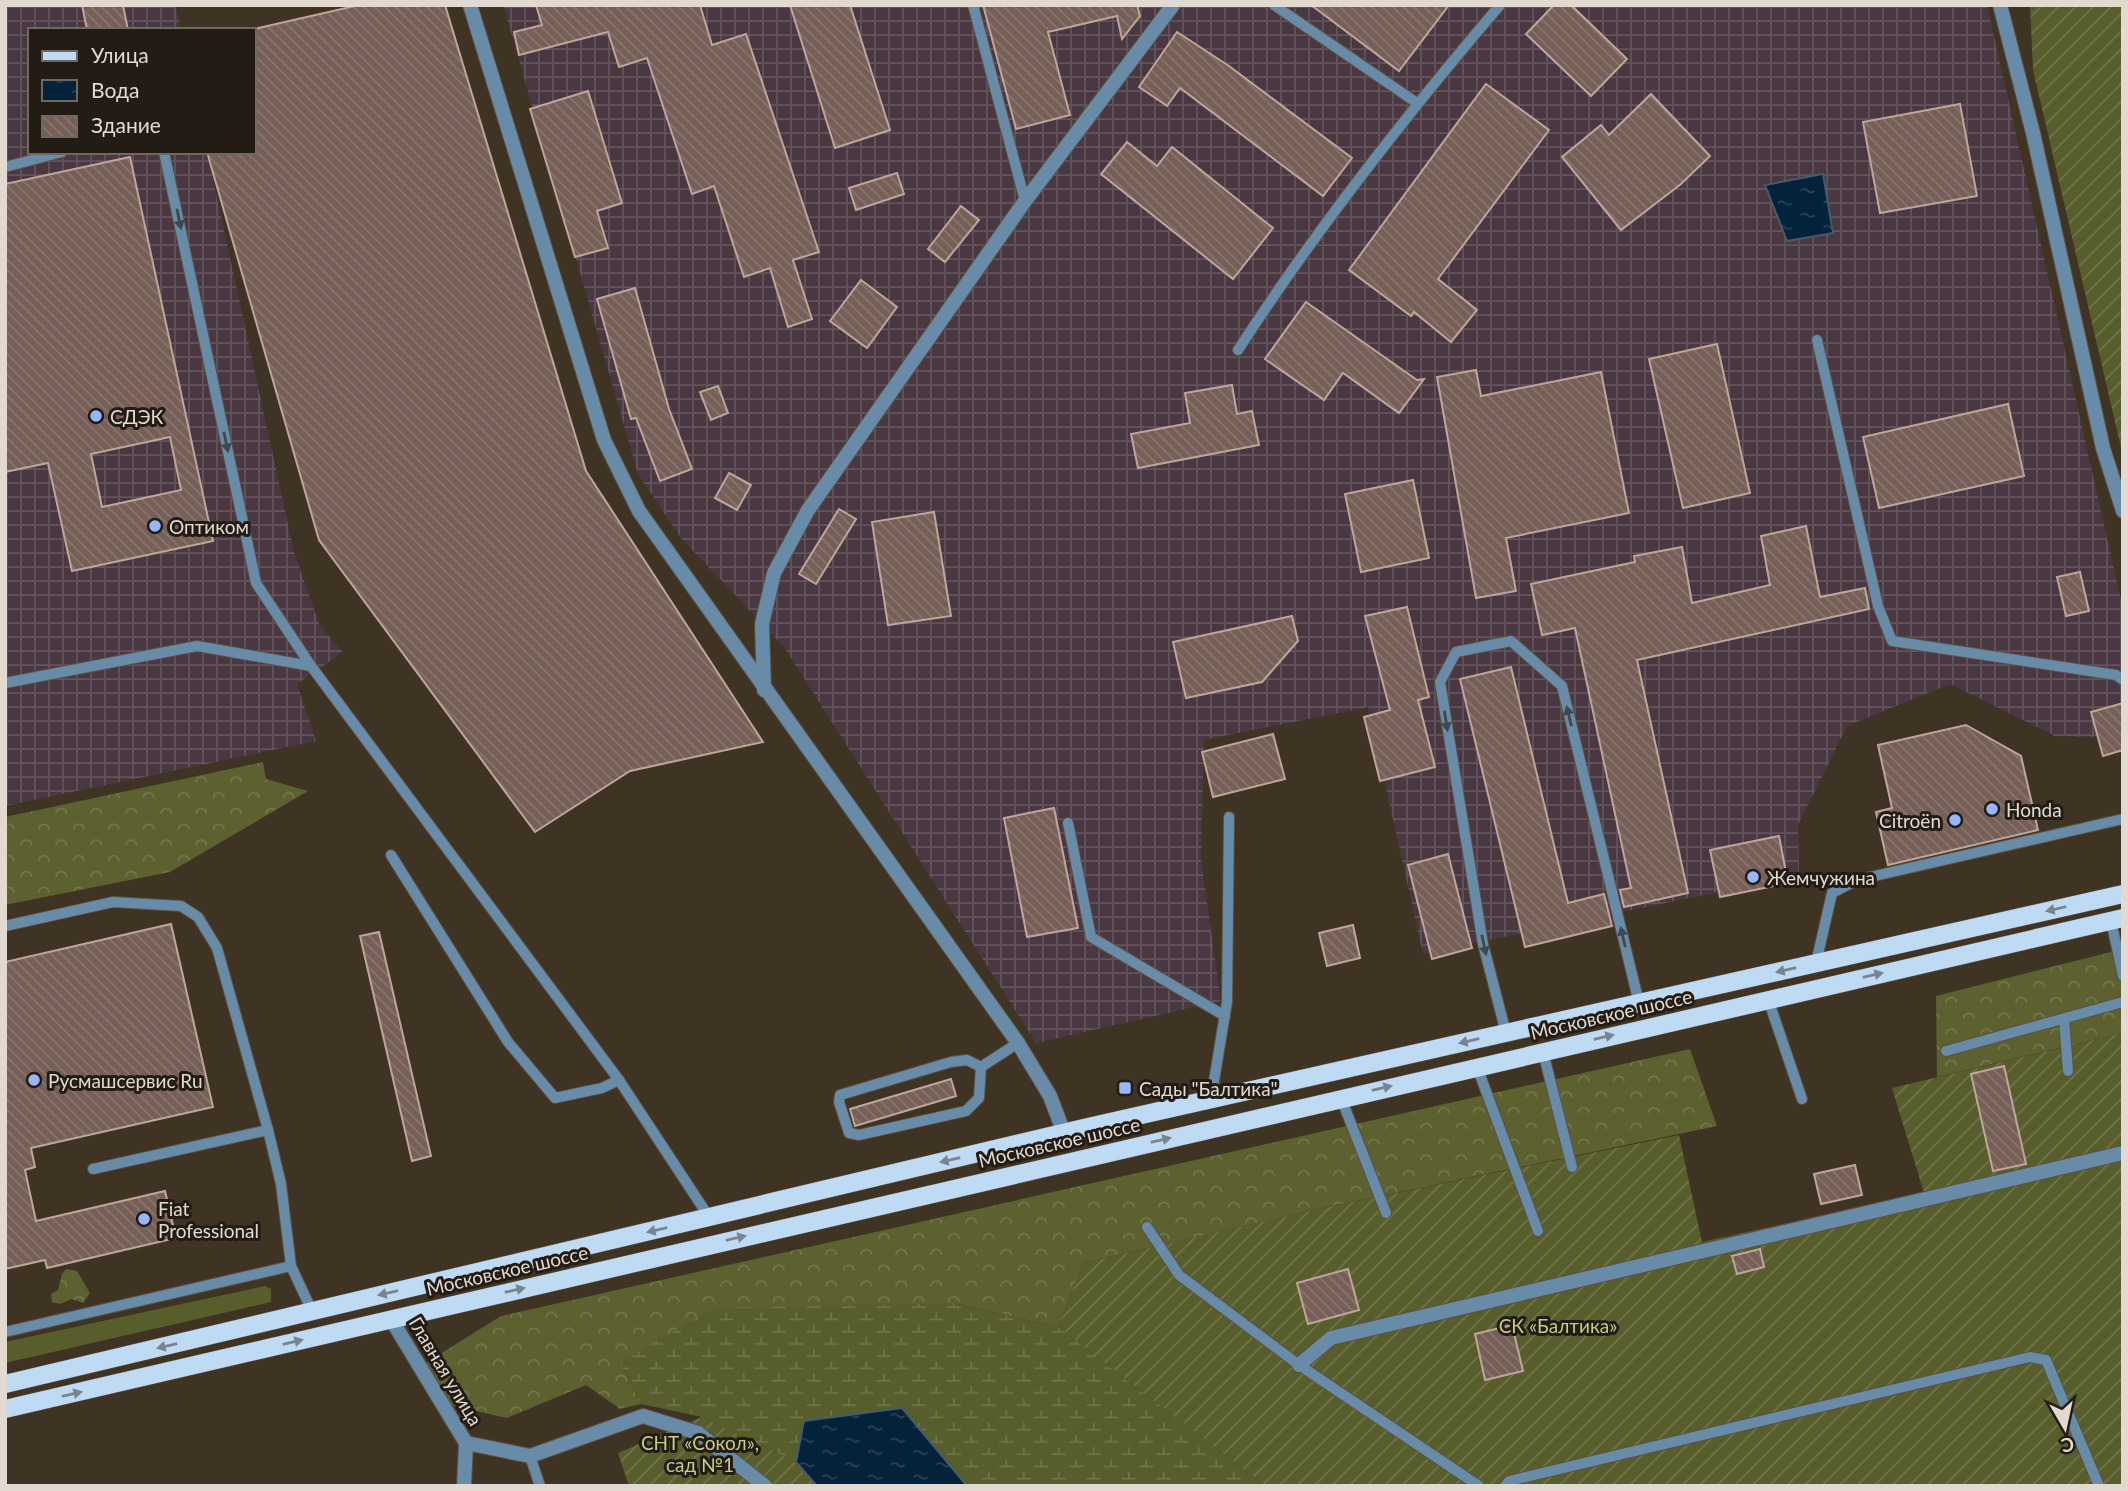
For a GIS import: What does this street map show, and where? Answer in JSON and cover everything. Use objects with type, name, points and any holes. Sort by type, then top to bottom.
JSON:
[{"type":"main road","name":"Московское шоссе","points":[[5,1384],[1064,1133],[2123,894]]},
{"type":"main road","name":"Московское шоссе","points":[[5,1409],[2117,919]]},
{"type":"main road","points":[[1064,1133],[1071,1160]]},
{"type":"street","points":[[470,5],[604,440],[639,510],[764,690],[1018,1043],[1050,1096],[1064,1133]]},
{"type":"street","points":[[764,690],[762,624],[774,573],[808,510],[1025,201],[1173,5]]},
{"type":"street","points":[[2000,5],[2033,133],[2103,448],[2123,511]]},
{"type":"street","points":[[1299,1365],[1331,1338],[2123,1153]]},
{"type":"street","name":"Главная улица","points":[[391,1319],[467,1443],[464,1486]]},
{"type":"street","points":[[467,1443],[530,1455],[643,1416],[698,1433],[765,1486]]},
{"type":"lane","points":[[973,5],[1025,201]]},
{"type":"lane","points":[[1275,5],[1417,103]]},
{"type":"lane","points":[[1238,350],[1292,267],[1417,103],[1500,5]]},
{"type":"lane","points":[[5,167],[54,154]]},
{"type":"lane","points":[[164,154],[256,583],[311,666],[619,1080],[709,1217]]},
{"type":"lane","points":[[1817,340],[1878,606],[1892,642],[2116,675],[2123,680]]},
{"type":"lane","points":[[1506,1033],[1483,944],[1440,682],[1456,652],[1511,641],[1562,686],[1639,1003]]},
{"type":"lane","points":[[5,683],[197,646],[311,666]]},
{"type":"lane","points":[[1211,1100],[1225,1016],[1229,817]]},
{"type":"lane","points":[[1816,963],[1832,893],[1857,880],[2123,819]]},
{"type":"lane","points":[[1068,822],[1091,937],[1225,1016]]},
{"type":"lane","points":[[391,855],[508,1042],[555,1098],[602,1088],[619,1080]]},
{"type":"lane","points":[[5,926],[113,902],[181,906],[198,918],[216,948],[281,1184],[291,1266],[312,1311]]},
{"type":"lane","points":[[2117,919],[2123,976]]},
{"type":"lane","points":[[1768,999],[1802,1099]]},
{"type":"lane","points":[[1946,1051],[2123,1002]]},
{"type":"lane","points":[[2064,1018],[2068,1071]]},
{"type":"lane","points":[[981,1067],[1018,1043]]},
{"type":"lane","points":[[1543,1052],[1572,1167]]},
{"type":"lane","points":[[967,1060],[981,1067],[979,1098],[966,1111],[859,1135],[849,1133],[839,1102],[840,1095],[951,1062],[967,1060]]},
{"type":"lane","points":[[1476,1066],[1538,1231]]},
{"type":"lane","points":[[1341,1098],[1386,1213]]},
{"type":"lane","points":[[93,1169],[268,1130]]},
{"type":"lane","points":[[1147,1227],[1179,1275],[1299,1365],[1479,1486]]},
{"type":"lane","points":[[5,1332],[291,1266]]},
{"type":"lane","points":[[1505,1486],[1508,1481],[2031,1357],[2046,1360],[2099,1486]]},
{"type":"lane","points":[[530,1455],[540,1486]]},
{"type":"shaded area","points":[[5,5],[176,5],[181,28],[28,28],[28,154],[207,154],[294,552],[320,626],[343,652],[297,684],[316,741],[5,806]]},
{"type":"shaded area","points":[[503,5],[1987,5],[2123,609],[2123,727],[2093,737],[2055,736],[1950,684],[1847,726],[1798,825],[1799,875],[1423,954],[1368,707],[1204,740],[1201,860],[1221,1001],[1036,1043],[784,647],[681,538],[638,474]]},
{"type":"green space","points":[[2030,5],[2123,5],[2123,456],[2033,70]]},
{"type":"green space","points":[[263,762],[266,779],[308,791],[170,872],[5,905],[5,817]]},
{"type":"green space","points":[[2123,949],[2123,1033],[1937,1077],[1936,996]]},
{"type":"green space","name":"СК «Балтика»","points":[[2123,1033],[2123,1486],[1265,1486],[1058,1327],[1083,1263],[1318,1209],[1679,1135],[1702,1242],[1924,1193],[1892,1088]]},
{"type":"green space","points":[[1690,1049],[1717,1126],[1318,1209],[1083,1263],[1058,1327],[953,1303],[620,1362],[641,1404],[620,1409],[586,1385],[507,1418],[449,1405],[424,1364],[501,1316]]},
{"type":"green space","points":[[66,1269],[77,1271],[90,1293],[83,1303],[72,1299],[60,1304],[52,1302],[51,1294],[58,1290]]},
{"type":"green space","points":[[265,1286],[271,1289],[271,1302],[5,1363],[5,1342]]},
{"type":"green space","points":[[953,1303],[1058,1327],[1265,1486],[967,1486],[902,1408],[804,1421],[796,1462],[702,1417],[641,1404],[620,1362],[714,1308]]},
{"type":"green space","name":"СНТ «Сокол», сад №1","points":[[702,1417],[796,1462],[817,1486],[629,1486],[618,1453]]},
{"type":"water","points":[[1823,174],[1833,233],[1787,241],[1765,185]]},
{"type":"water","points":[[902,1408],[967,1486],[817,1486],[796,1462],[804,1421]]},
{"type":"building","points":[[82,5],[123,5],[128,28],[87,28]]},
{"type":"building","points":[[359,5],[445,5],[586,471],[763,742],[630,771],[535,832],[319,540],[208,154],[256,154],[256,29]]},
{"type":"building","points":[[536,5],[700,5],[712,45],[746,34],[819,252],[793,260],[812,319],[788,327],[770,268],[744,277],[714,186],[692,194],[647,58],[619,67],[608,32],[519,55],[514,32],[542,25]]},
{"type":"building","points":[[790,5],[850,5],[890,130],[835,148]]},
{"type":"building","points":[[983,5],[1137,5],[1140,16],[1122,39],[1117,16],[1048,32],[1070,115],[1016,129]]},
{"type":"building","points":[[1311,5],[1449,5],[1399,71]]},
{"type":"building","points":[[1554,5],[1571,5],[1627,59],[1591,96],[1526,34]]},
{"type":"building","points":[[1177,32],[1229,66],[1352,158],[1323,196],[1180,88],[1167,106],[1139,87]]},
{"type":"building","points":[[1486,84],[1549,130],[1438,279],[1477,310],[1451,342],[1414,312],[1411,316],[1349,270]]},
{"type":"building","points":[[588,91],[622,203],[597,211],[608,248],[575,257],[530,109]]},
{"type":"building","points":[[1651,94],[1710,156],[1681,184],[1621,230],[1562,157],[1601,125],[1609,135]]},
{"type":"building","points":[[1960,104],[1977,196],[1880,213],[1863,122]]},
{"type":"building","points":[[1127,142],[1157,166],[1172,147],[1273,228],[1233,279],[1101,174]]},
{"type":"building","points":[[130,157],[213,541],[72,571],[48,463],[5,472],[5,184]],"holes":[[[170,437],[181,490],[102,507],[91,454]]]},
{"type":"building","points":[[897,173],[904,194],[856,210],[849,188]]},
{"type":"building","points":[[961,206],[979,220],[945,262],[928,249]]},
{"type":"building","points":[[861,280],[897,307],[867,348],[830,321]]},
{"type":"building","points":[[635,288],[669,409],[692,469],[660,481],[636,418],[631,419],[597,299]]},
{"type":"building","points":[[1306,302],[1417,380],[1424,379],[1399,413],[1343,373],[1324,400],[1265,359]]},
{"type":"building","points":[[1717,344],[1750,493],[1683,508],[1649,359]]},
{"type":"building","points":[[1476,370],[1481,396],[1601,372],[1629,513],[1506,538],[1516,591],[1476,598],[1437,377]]},
{"type":"building","points":[[1232,385],[1237,414],[1252,411],[1259,445],[1138,468],[1131,434],[1190,423],[1185,393]]},
{"type":"building","points":[[718,386],[728,413],[711,420],[700,392]]},
{"type":"building","points":[[2008,404],[2024,476],[1879,508],[1863,437]]},
{"type":"building","points":[[729,473],[751,485],[737,510],[715,498]]},
{"type":"building","points":[[1413,480],[1429,558],[1361,572],[1345,494]]},
{"type":"building","points":[[839,509],[856,519],[816,584],[799,574]]},
{"type":"building","points":[[934,512],[951,616],[888,625],[872,522]]},
{"type":"building","points":[[1806,526],[1820,597],[1865,588],[1869,609],[1637,660],[1688,893],[1624,907],[1620,890],[1631,888],[1575,628],[1542,635],[1531,584],[1635,562],[1634,556],[1682,547],[1692,603],[1770,585],[1761,536]]},
{"type":"building","points":[[2080,572],[2089,611],[2066,616],[2057,577]]},
{"type":"building","points":[[1407,607],[1429,697],[1418,700],[1435,767],[1380,781],[1364,717],[1390,710],[1365,616]]},
{"type":"building","points":[[1292,616],[1298,641],[1262,682],[1186,698],[1173,642]]},
{"type":"building","points":[[1511,667],[1568,903],[1604,894],[1612,926],[1525,947],[1460,679]]},
{"type":"building","points":[[2123,703],[2123,750],[2103,756],[2091,712]]},
{"type":"building","points":[[1966,725],[2021,756],[2038,830],[1888,865],[1876,812],[1892,808],[1878,745]]},
{"type":"building","points":[[1273,734],[1285,779],[1213,797],[1202,752]]},
{"type":"building","points":[[1054,808],[1078,928],[1027,937],[1004,818]]},
{"type":"building","points":[[1779,836],[1788,883],[1720,897],[1710,850]]},
{"type":"building","points":[[1448,854],[1472,948],[1432,959],[1408,865]]},
{"type":"building","points":[[171,924],[213,1107],[31,1148],[35,1167],[25,1170],[36,1221],[165,1191],[176,1238],[47,1268],[45,1260],[5,1269],[5,962]]},
{"type":"building","points":[[1353,925],[1360,958],[1327,966],[1319,933]]},
{"type":"building","points":[[379,932],[431,1156],[412,1161],[360,936]]},
{"type":"building","points":[[2004,1066],[2026,1164],[1993,1171],[1971,1074]]},
{"type":"building","points":[[951,1079],[956,1096],[855,1126],[850,1109]]},
{"type":"building","points":[[1855,1165],[1862,1195],[1821,1204],[1814,1174]]},
{"type":"building","points":[[1760,1249],[1764,1267],[1737,1274],[1732,1256]]},
{"type":"building","points":[[1348,1269],[1359,1310],[1308,1324],[1297,1283]]},
{"type":"building","points":[[1512,1325],[1523,1371],[1485,1380],[1475,1334]]},
{"type":"place","name":"СДЭК","points":[[96,416]]},
{"type":"place","name":"Оптиком","points":[[155,526]]},
{"type":"place","name":"Honda","points":[[1992,809]]},
{"type":"place","name":"Citroën","points":[[1955,820]]},
{"type":"place","name":"Жемчужина","points":[[1753,877]]},
{"type":"place","name":"Русмашсервис Ru","points":[[34,1080]]},
{"type":"place","name":"Сады \"Балтика\"","points":[[1125,1088]]},
{"type":"place","name":"Fiat Professional","points":[[144,1219]]}]
